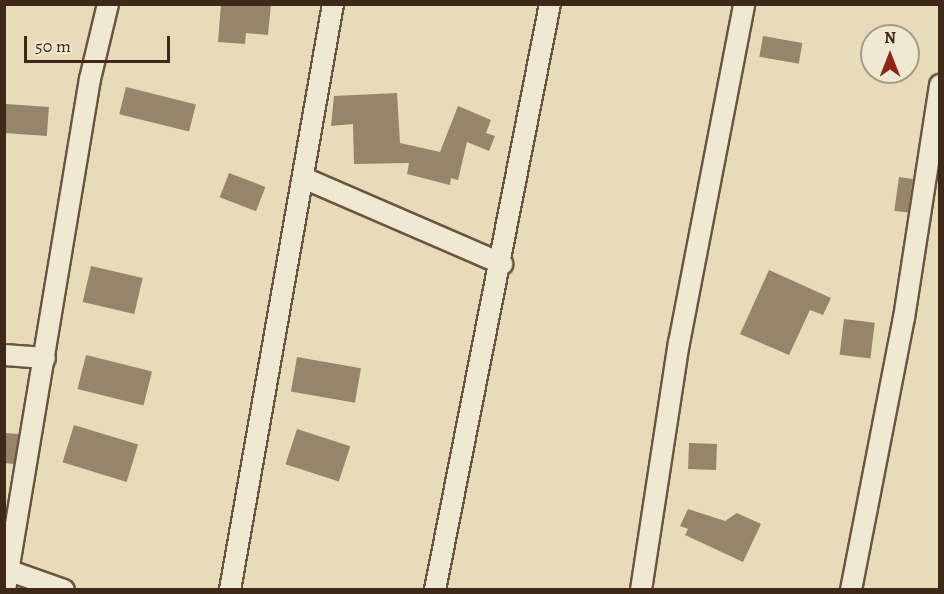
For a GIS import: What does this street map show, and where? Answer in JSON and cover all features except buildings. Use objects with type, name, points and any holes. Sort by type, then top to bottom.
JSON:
[{"type":"street","points":[[64,590],[8,580],[108,4]]},
{"type":"street","points":[[230,590],[306,179],[333,4]]},
{"type":"street","points":[[435,590],[502,264],[550,4]]},
{"type":"street","points":[[641,590],[679,343],[744,4]]},
{"type":"street","points":[[851,590],[904,318],[939,85]]},
{"type":"street","points":[[306,179],[502,264]]},
{"type":"street","points":[[4,355],[45,358]]}]
